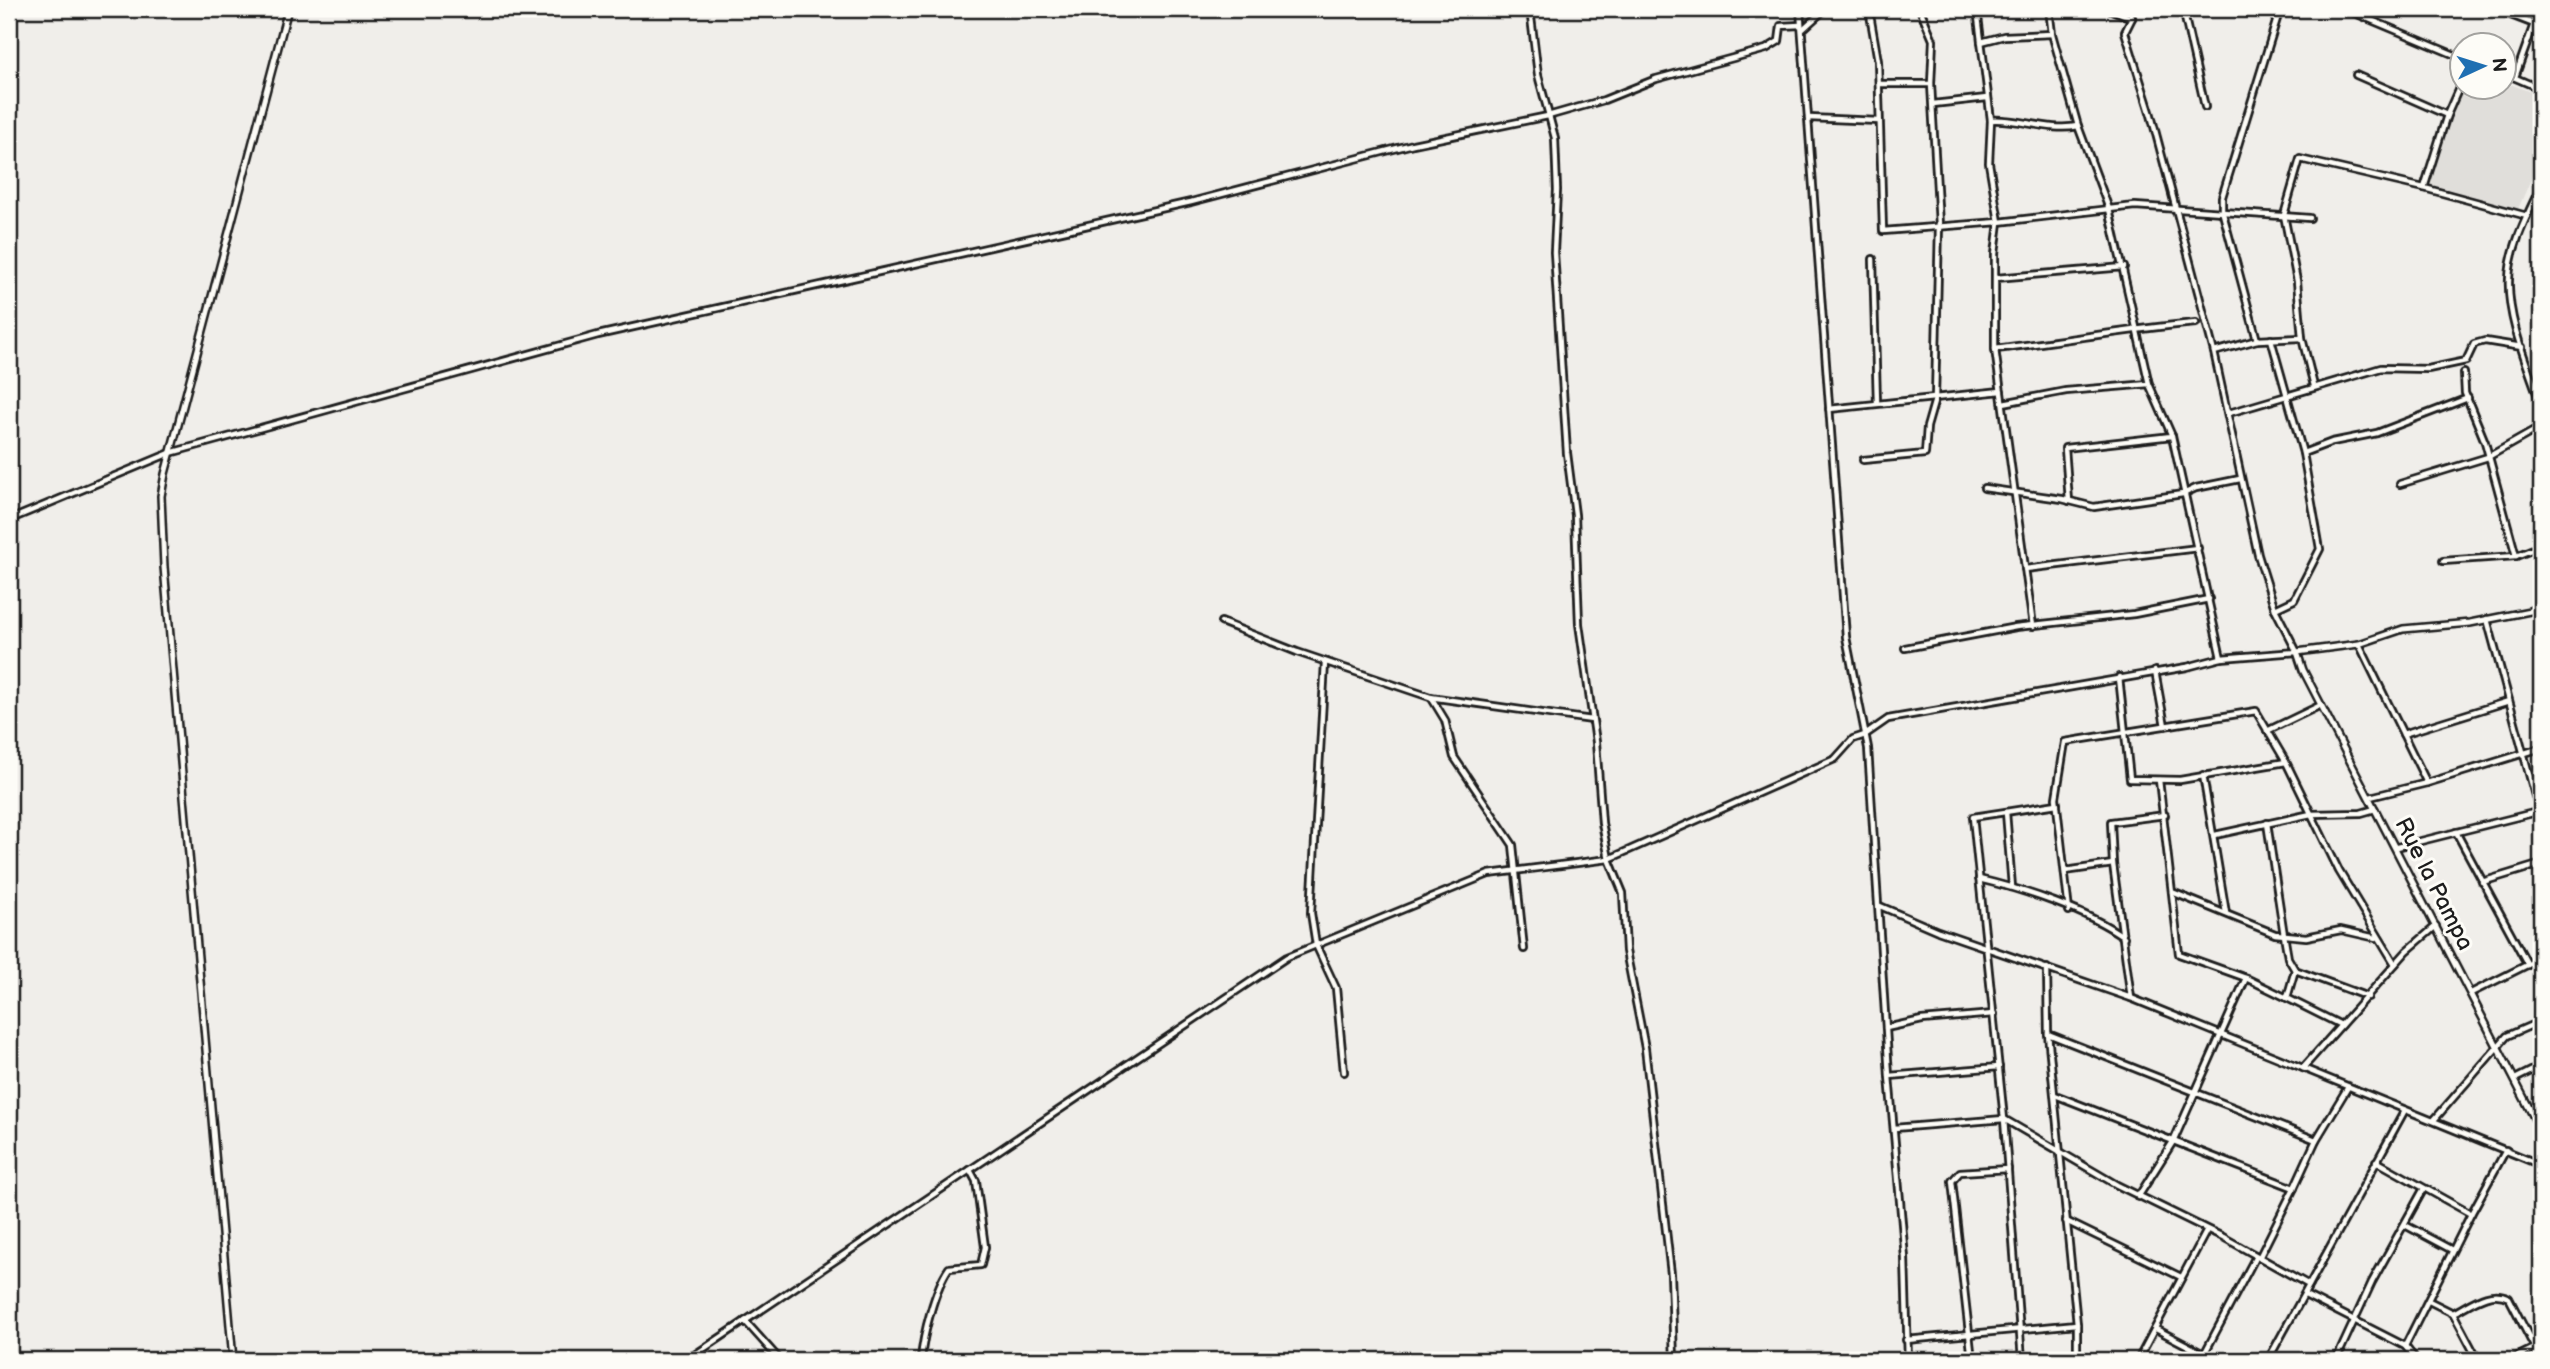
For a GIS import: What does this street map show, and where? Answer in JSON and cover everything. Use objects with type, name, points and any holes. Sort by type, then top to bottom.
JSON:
[{"type":"street","points":[[233,1360],[161,531],[161,496],[170,453],[288,9]]},
{"type":"street","points":[[1530,9],[1536,61],[1555,138],[1557,190],[1554,252],[1567,453],[1575,515],[1579,624],[1609,859],[1623,893],[1626,951],[1645,1048],[1671,1274],[1674,1360]]},
{"type":"street","points":[[1800,9],[1846,637],[1866,735],[1880,906],[1889,1076],[1905,1258],[1908,1360]]},
{"type":"street","points":[[9,520],[170,453],[598,335],[1191,202],[1413,144],[1548,116],[1604,100],[1656,79],[1766,49],[1779,41],[1781,26],[1801,27],[1825,9]]},
{"type":"street","points":[[1869,9],[1875,32],[1879,84],[1883,231],[1999,222],[2109,209],[2174,207],[2310,218]]},
{"type":"street","points":[[1863,460],[1925,454],[1927,427],[1935,399],[1939,225],[1931,84],[1933,40],[1920,9]]},
{"type":"street","points":[[1977,9],[1991,120],[1989,163],[1999,222],[1995,254],[1995,349],[2033,626]]},
{"type":"street","points":[[2049,9],[2052,34],[2078,126],[2109,209],[2124,267],[2134,328],[2149,384],[2172,436],[2221,658]]},
{"type":"street","points":[[2109,9],[2132,18]]},
{"type":"street","points":[[2130,9],[2132,18],[2125,32],[2214,352],[2229,414],[2240,479],[2275,609],[2297,652]]},
{"type":"street","points":[[2183,9],[2204,107]]},
{"type":"street","points":[[2257,340],[2222,210],[2222,197],[2279,10],[2272,9]]},
{"type":"street","points":[[2345,9],[2448,52]]},
{"type":"street","points":[[2495,9],[2534,24],[2518,69]]},
{"type":"street","points":[[1981,41],[2004,36],[2052,34]]},
{"type":"street","points":[[2356,75],[2448,116]]},
{"type":"street","points":[[2518,78],[2541,89]]},
{"type":"street","points":[[1879,84],[1931,84]]},
{"type":"street","points":[[1933,104],[1987,98]]},
{"type":"street","points":[[2424,188],[2454,102]]},
{"type":"street","points":[[1809,118],[1879,121]]},
{"type":"street","points":[[1991,120],[2017,119],[2060,128],[2078,126]]},
{"type":"street","points":[[2314,386],[2302,338],[2297,281],[2284,215],[2300,159],[2527,216]]},
{"type":"street","points":[[2541,186],[2527,216],[2509,279],[2522,347],[2541,405]]},
{"type":"street","points":[[1872,259],[1877,403]]},
{"type":"street","points":[[1996,278],[2124,267]]},
{"type":"street","points":[[1995,349],[2076,340],[2134,328],[2196,323]]},
{"type":"street","points":[[2214,352],[2257,340],[2302,338]]},
{"type":"street","points":[[2272,340],[2303,453],[2320,549],[2294,600],[2275,609]]},
{"type":"street","points":[[2229,414],[2286,394],[2381,368],[2427,369],[2466,361],[2474,344],[2485,341],[2522,347]]},
{"type":"street","points":[[2464,373],[2463,384],[2488,456],[2516,556]]},
{"type":"street","points":[[2003,403],[2066,391],[2149,384]]},
{"type":"street","points":[[1829,409],[2001,391]]},
{"type":"street","points":[[2303,453],[2332,442],[2377,433],[2468,398]]},
{"type":"street","points":[[2400,484],[2488,456],[2541,428]]},
{"type":"street","points":[[2069,500],[2065,448],[2172,436]]},
{"type":"street","points":[[1984,488],[2069,500],[2094,507],[2183,494],[2196,488],[2240,479]]},
{"type":"street","points":[[2443,561],[2516,556],[2541,546]]},
{"type":"street","points":[[2025,569],[2198,548]]},
{"type":"street","points":[[1905,648],[2033,626],[2134,614],[2174,603],[2209,599]]},
{"type":"street","points":[[687,1360],[1287,957],[1489,874],[1609,859],[1836,759],[1853,739],[1866,735],[1888,719],[2187,667],[2221,658],[2297,652],[2359,643],[2403,629],[2487,619],[2541,606]]},
{"type":"street","points":[[2487,619],[2541,818]]},
{"type":"street","points":[[1221,622],[1325,662],[1430,696],[1592,720]]},
{"type":"street","points":[[2359,643],[2427,783]]},
{"type":"street","name":"Rue la Pampa","points":[[2297,652],[2321,705],[2397,847],[2541,1131]]},
{"type":"street","points":[[1325,662],[1311,913],[1316,945],[1336,988],[1345,1072]]},
{"type":"street","points":[[2155,671],[2165,726]]},
{"type":"street","points":[[2119,677],[2130,779],[2159,780],[2286,762]]},
{"type":"street","points":[[1430,696],[1445,720],[1454,757],[1513,845],[1524,948]]},
{"type":"street","points":[[2403,734],[2509,701]]},
{"type":"street","points":[[2267,731],[2321,705]]},
{"type":"street","points":[[2070,911],[2057,804],[2058,774],[2065,742],[2256,711],[2286,762],[2377,938],[2395,964]]},
{"type":"street","points":[[2370,797],[2427,783],[2541,748]]},
{"type":"street","points":[[2203,775],[2226,914]]},
{"type":"street","points":[[2159,780],[2179,954],[2246,978],[2341,1025]]},
{"type":"street","points":[[2022,1360],[2004,1119],[1973,817],[2057,804]]},
{"type":"street","points":[[2214,835],[2311,814],[2361,813],[2376,809]]},
{"type":"street","points":[[2397,847],[2540,811]]},
{"type":"street","points":[[2006,812],[2012,887]]},
{"type":"street","points":[[2131,998],[2113,864],[2111,822],[2165,815]]},
{"type":"street","points":[[2267,823],[2288,958],[2295,970],[2368,997]]},
{"type":"street","points":[[2456,832],[2528,965]]},
{"type":"street","points":[[2065,872],[2113,864]]},
{"type":"street","points":[[2482,882],[2541,864]]},
{"type":"street","points":[[1979,879],[2012,887],[2112,928],[2125,938]]},
{"type":"street","points":[[2172,892],[2284,935],[2306,937],[2341,930],[2377,938]]},
{"type":"street","points":[[1880,906],[1937,931],[2131,998],[2541,1165]]},
{"type":"street","points":[[2303,1068],[2395,964],[2437,926]]},
{"type":"street","points":[[2471,993],[2541,958]]},
{"type":"street","points":[[2047,968],[2048,1034],[2077,1324],[2077,1360]]},
{"type":"street","points":[[2287,998],[2295,970]]},
{"type":"street","points":[[2138,1197],[2174,1140],[2223,1036],[2246,978]]},
{"type":"street","points":[[1886,1028],[1922,1020],[1994,1014]]},
{"type":"street","points":[[2434,1120],[2507,1036],[2541,1021]]},
{"type":"street","points":[[2048,1034],[2316,1140]]},
{"type":"street","points":[[2515,1079],[2541,1066]]},
{"type":"street","points":[[1889,1076],[1999,1067]]},
{"type":"street","points":[[2202,1358],[2258,1257],[2316,1140],[2348,1087]]},
{"type":"street","points":[[2055,1095],[2294,1188]]},
{"type":"street","points":[[2269,1360],[2405,1110]]},
{"type":"street","points":[[1894,1128],[1987,1118],[2004,1119],[2138,1197],[2207,1230],[2309,1285]]},
{"type":"street","points":[[2405,1346],[2452,1250],[2506,1150]]},
{"type":"street","points":[[2376,1161],[2423,1190],[2471,1214]]},
{"type":"street","points":[[1972,1360],[1952,1181],[1960,1172],[2008,1169]]},
{"type":"street","points":[[920,1360],[922,1342],[941,1279],[949,1268],[981,1265],[985,1247],[976,1181],[970,1170]]},
{"type":"street","points":[[2336,1360],[2353,1320],[2423,1190]]},
{"type":"street","points":[[2065,1220],[2181,1277]]},
{"type":"street","points":[[2405,1225],[2452,1250]]},
{"type":"street","points":[[2138,1360],[2207,1230]]},
{"type":"street","points":[[2453,1313],[2490,1294],[2499,1293],[2514,1304],[2541,1360]]},
{"type":"street","points":[[2305,1294],[2405,1346],[2416,1360]]},
{"type":"street","points":[[2428,1301],[2453,1313],[2478,1360]]},
{"type":"street","points":[[745,1321],[780,1360]]},
{"type":"street","points":[[1906,1340],[2077,1324]]},
{"type":"street","points":[[2156,1329],[2202,1358],[2215,1360]]},
{"type":"street","points":[[2510,1360],[2541,1345]]},
{"type":"shaded area","points":[[2518,87],[2541,96],[2541,156],[2518,209],[2429,186],[2457,102],[2518,102]]}]
